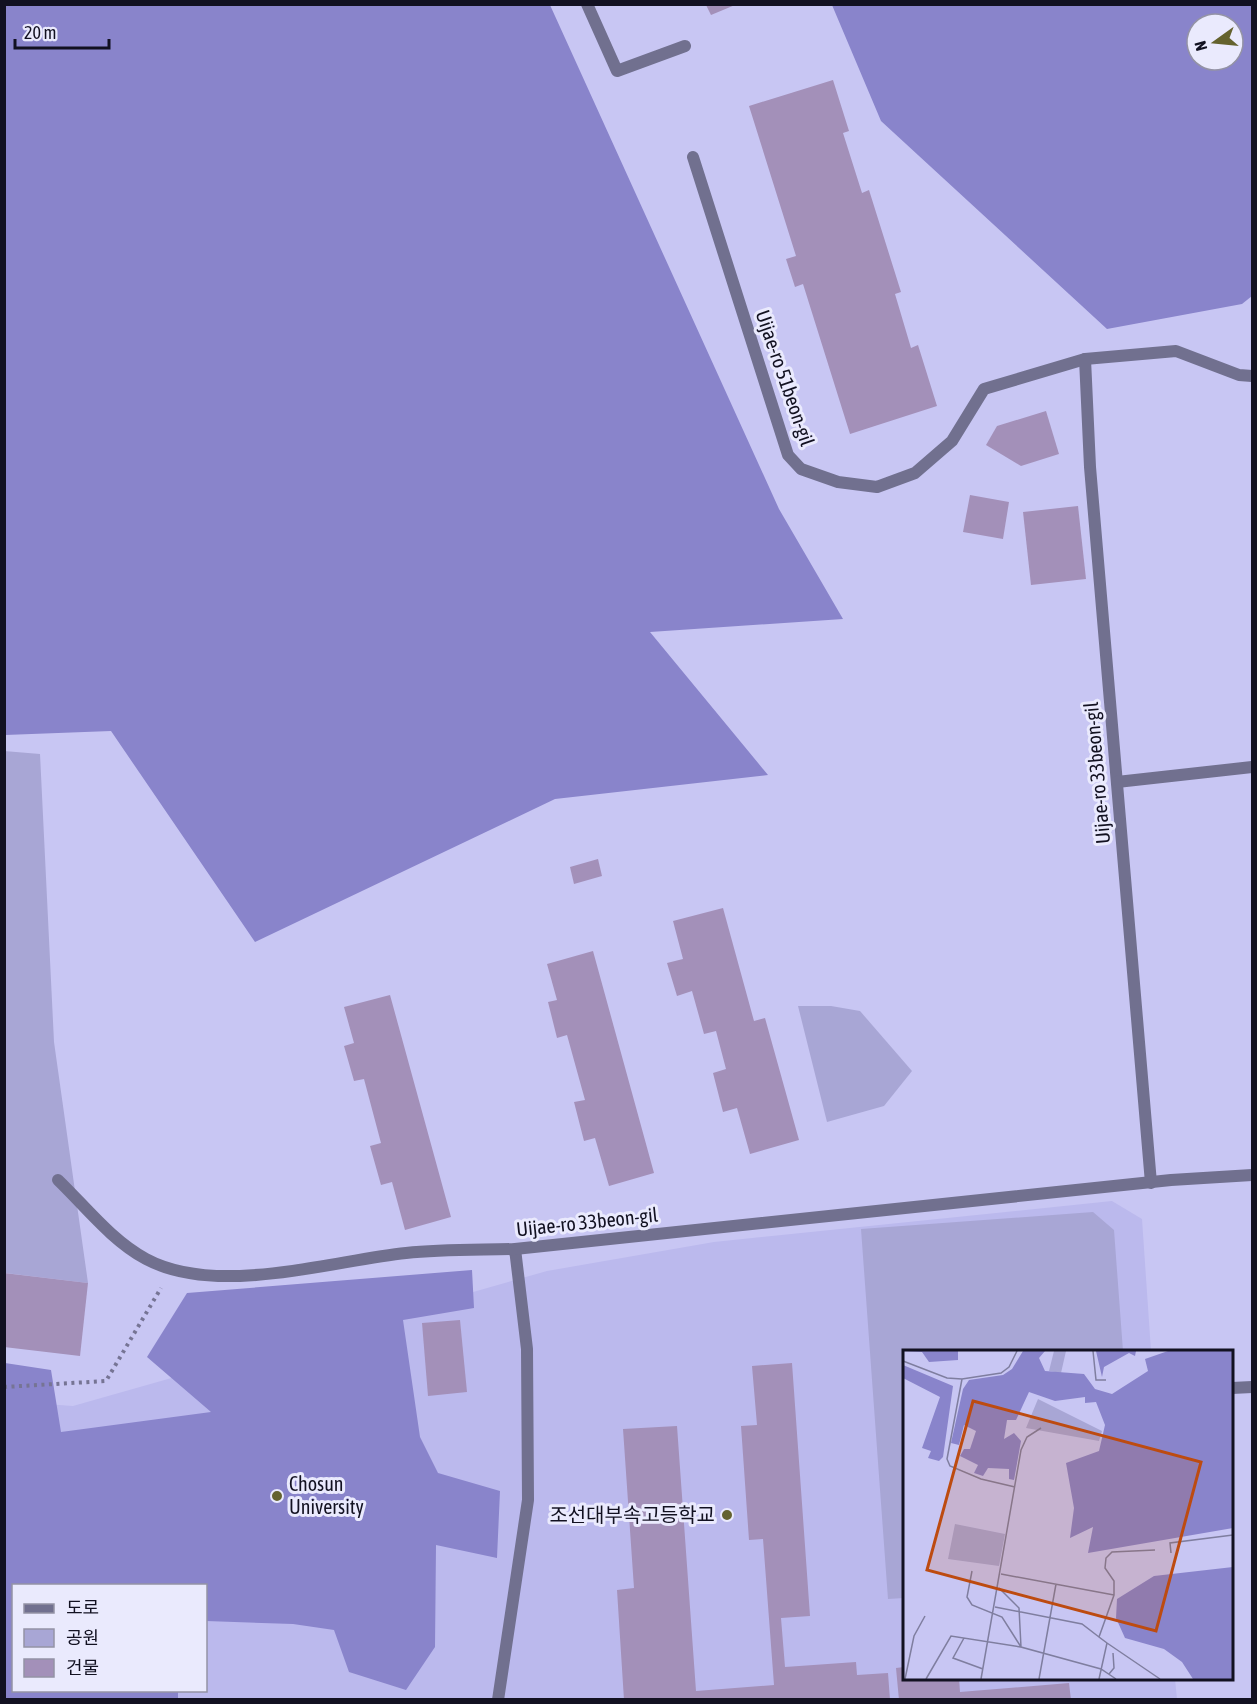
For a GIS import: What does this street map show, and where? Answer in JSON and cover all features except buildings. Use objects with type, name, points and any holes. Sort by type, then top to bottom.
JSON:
[{"type":"street","points":[[587,4],[617,71],[685,46]]},
{"type":"street","name":"Uijae-ro 51beon-gil","points":[[693,157],[788,455],[801,469],[838,482],[877,487],[915,473],[952,441],[984,389],[1085,359],[1176,351],[1239,375],[1252,376]]},
{"type":"street","name":"Uijae-ro 33beon-gil","points":[[1085,359],[1090,467],[1151,1183]]},
{"type":"street","points":[[1117,782],[1252,767]]},
{"type":"street","name":"Uijae-ro 33beon-gil","points":[[58,1180],[129,1248],[147,1259],[173,1268],[212,1275],[250,1275],[407,1252],[515,1250],[1251,1172]]},
{"type":"street","points":[[498,1700],[528,1500],[527,1349],[515,1250]]},
{"type":"street","points":[[1233,1388],[1252,1387]]},
{"type":"path","points":[[4,1387],[106,1381],[173,1268]]},
{"type":"shaded area","points":[[4,5],[550,5],[779,509],[843,619],[650,632],[768,775],[555,799],[255,942],[111,731],[5,735]]},
{"type":"shaded area","points":[[832,5],[1252,5],[1252,296],[1242,304],[1107,329],[881,121]]},
{"type":"shaded area","points":[[1112,1201],[1142,1219],[1151,1350],[903,1350],[903,1680],[1175,1680],[1177,1699],[5,1699],[4,1401],[73,1406],[547,1271],[714,1242]]},
{"type":"shaded area","name":"Chosun University","points":[[472,1270],[474,1308],[403,1320],[420,1437],[438,1473],[500,1491],[497,1558],[436,1545],[435,1647],[406,1690],[349,1672],[334,1630],[293,1624],[207,1621],[207,1584],[12,1584],[12,1692],[178,1692],[178,1699],[5,1699],[5,1363],[51,1370],[61,1432],[211,1412],[147,1357],[187,1293]]},
{"type":"green space","points":[[4,751],[40,754],[54,1042],[88,1283],[5,1273]]},
{"type":"green space","points":[[798,1006],[831,1006],[860,1011],[912,1071],[884,1106],[827,1122]]},
{"type":"green space","points":[[1093,1212],[1114,1230],[1123,1350],[903,1350],[903,1598],[888,1599],[861,1229]]},
{"type":"place","name":"Chosun University","points":[[277,1496]]},
{"type":"place","name":"조선대부속고등학교","points":[[727,1515]]}]
